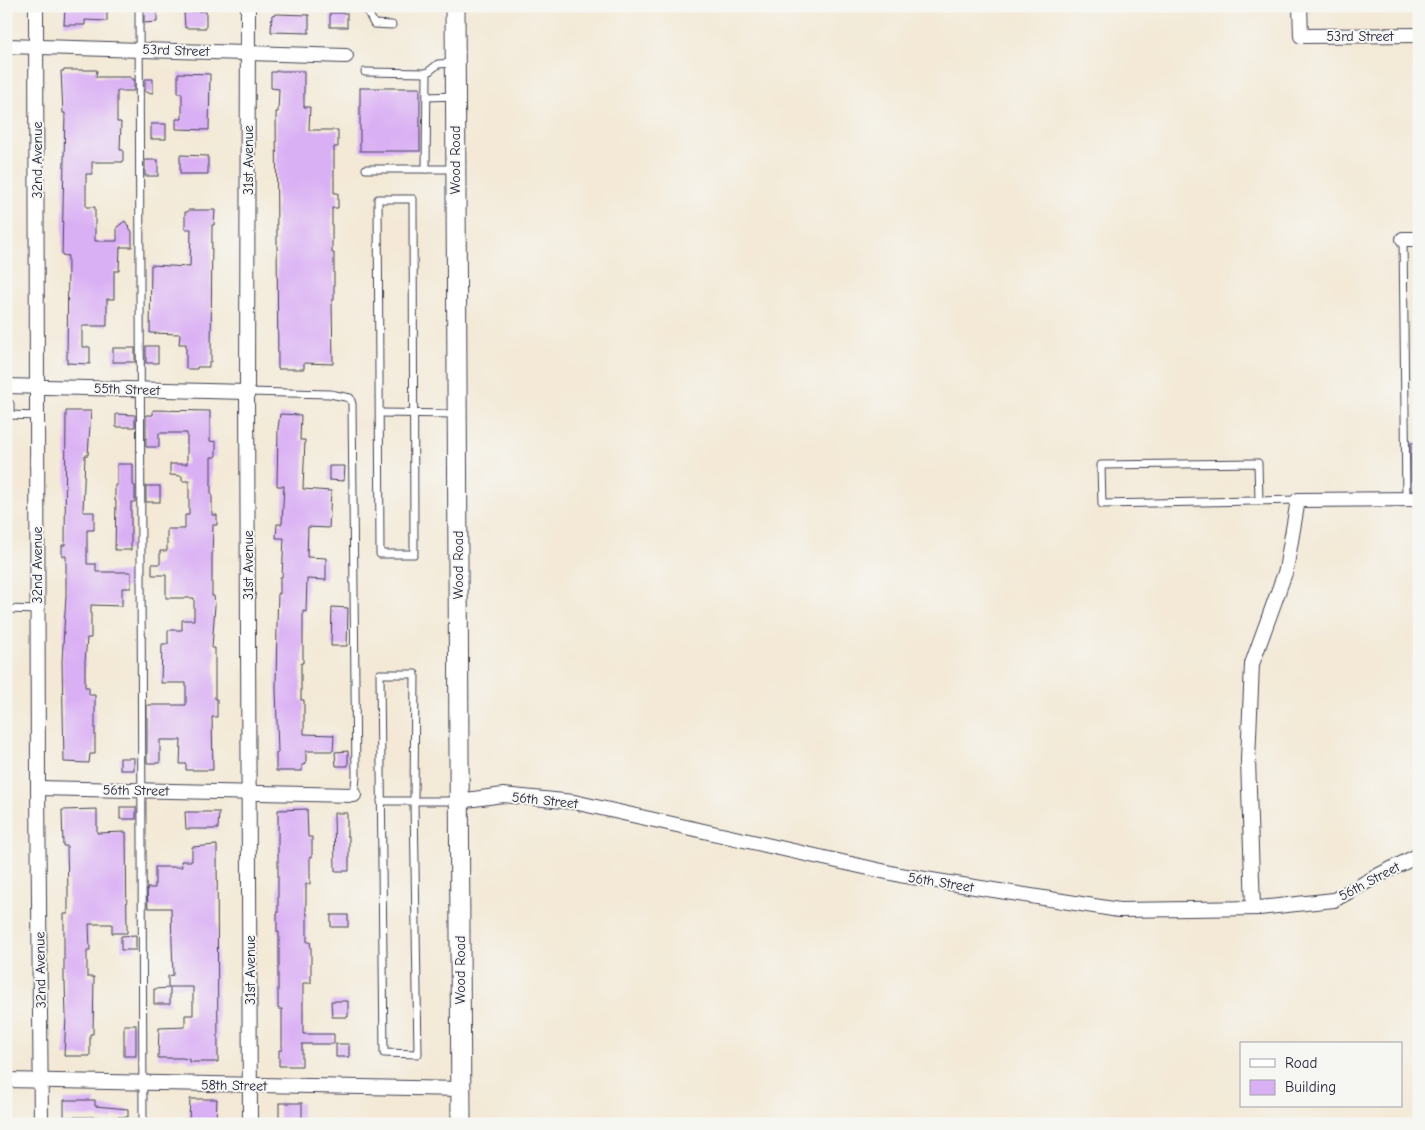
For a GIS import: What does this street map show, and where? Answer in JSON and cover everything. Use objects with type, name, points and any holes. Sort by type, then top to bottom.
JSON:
[{"type":"street","name":"32nd Avenue","points":[[36,6],[41,1124]]},
{"type":"street","name":"31st Avenue","points":[[248,6],[247,392],[250,1124]]},
{"type":"street","name":"Wood Road","points":[[455,6],[462,1124]]},
{"type":"street","name":"53rd Street","points":[[1300,6],[1302,36],[1419,35]]},
{"type":"street","name":"53rd Street","points":[[6,46],[346,56]]},
{"type":"street","points":[[1403,240],[1419,240]]},
{"type":"street","name":"55th Street","points":[[6,386],[247,392]]},
{"type":"street","points":[[1253,908],[1248,760],[1252,664],[1286,570],[1298,500],[1412,499]]},
{"type":"street","name":"56th Street","points":[[38,788],[354,794]]},
{"type":"street","name":"56th Street","points":[[459,801],[503,795],[574,802],[900,875],[1118,910],[1253,908],[1334,900],[1379,875],[1419,856]]},
{"type":"street","name":"58th Street","points":[[6,1080],[461,1090]]},
{"type":"lane","points":[[139,6],[143,1124]]},
{"type":"lane","points":[[368,6],[368,14],[374,24],[392,25]]},
{"type":"lane","points":[[365,72],[427,73],[438,64],[455,63]]},
{"type":"lane","points":[[426,169],[427,73]]},
{"type":"lane","points":[[428,97],[455,96]]},
{"type":"lane","points":[[366,169],[456,169]]},
{"type":"lane","points":[[378,199],[413,199],[414,554],[380,554],[380,413],[378,199]]},
{"type":"lane","points":[[1403,240],[1412,499]]},
{"type":"lane","points":[[247,392],[337,395],[350,398],[352,404],[356,777],[354,794]]},
{"type":"lane","points":[[6,404],[10,404],[10,415],[37,416]]},
{"type":"lane","points":[[380,413],[457,414]]},
{"type":"lane","points":[[1259,501],[1258,463],[1100,465],[1102,504],[1259,501],[1298,500]]},
{"type":"lane","points":[[6,609],[38,610]]},
{"type":"lane","points":[[380,674],[414,674],[414,801],[418,1054],[384,1053],[380,674]]},
{"type":"lane","points":[[381,801],[459,801]]},
{"type":"building","points":[[65,7],[107,7],[107,21],[85,20],[85,25],[64,25]]},
{"type":"building","points":[[144,8],[157,8],[157,22],[144,23]]},
{"type":"building","points":[[206,11],[206,28],[185,28],[184,12]]},
{"type":"building","points":[[330,13],[347,13],[347,27],[330,27]]},
{"type":"building","points":[[272,15],[309,15],[309,33],[271,32]]},
{"type":"building","points":[[97,70],[96,77],[131,77],[131,79],[134,79],[134,91],[117,91],[117,122],[121,122],[120,150],[123,150],[123,162],[92,162],[92,174],[86,174],[86,207],[95,207],[95,241],[117,241],[117,227],[125,221],[132,232],[132,247],[120,247],[119,271],[114,271],[114,299],[107,299],[107,326],[82,326],[82,347],[90,347],[90,364],[67,363],[68,256],[62,255],[65,113],[63,113],[61,71]]},
{"type":"building","points":[[304,71],[304,107],[310,107],[309,130],[338,130],[338,147],[334,147],[334,193],[338,193],[338,208],[332,208],[332,253],[334,253],[334,300],[332,300],[333,364],[304,363],[304,369],[278,369],[276,112],[278,112],[279,89],[271,88],[271,72]]},
{"type":"building","points":[[178,73],[210,74],[209,130],[176,129],[176,119],[182,119],[182,93],[178,93]]},
{"type":"building","points":[[145,79],[153,79],[153,93],[145,92]]},
{"type":"building","points":[[360,88],[420,88],[420,151],[360,151]]},
{"type":"building","points":[[151,124],[166,124],[166,139],[151,139]]},
{"type":"building","points":[[180,155],[208,156],[208,174],[180,174]]},
{"type":"building","points":[[145,160],[158,160],[158,176],[145,176]]},
{"type":"building","points":[[188,210],[215,210],[214,225],[212,225],[211,362],[209,361],[209,367],[197,367],[197,369],[186,369],[186,344],[179,344],[180,334],[150,333],[151,265],[190,267],[191,229],[185,229],[185,212],[188,212]]},
{"type":"building","points":[[146,346],[158,346],[158,363],[146,363]]},
{"type":"building","points":[[113,348],[135,348],[135,362],[113,362]]},
{"type":"building","points":[[153,410],[210,411],[210,441],[216,442],[216,457],[211,457],[212,515],[217,515],[217,525],[213,525],[212,559],[212,596],[214,596],[215,605],[212,648],[215,648],[215,699],[217,699],[217,717],[212,717],[213,770],[186,770],[186,764],[180,764],[181,740],[160,740],[160,763],[147,763],[147,705],[186,705],[186,683],[161,683],[162,644],[168,644],[168,630],[182,630],[182,620],[194,620],[194,598],[166,598],[166,575],[152,575],[152,564],[160,564],[160,551],[167,551],[167,529],[185,529],[185,515],[189,515],[189,481],[182,481],[182,476],[170,475],[170,464],[187,464],[187,433],[159,433],[159,447],[146,447],[146,415],[153,415]]},
{"type":"building","points":[[66,411],[91,411],[88,455],[85,455],[83,512],[94,512],[94,530],[87,530],[87,564],[96,564],[96,572],[131,572],[131,588],[122,588],[122,606],[91,605],[91,638],[87,638],[85,687],[89,687],[89,695],[95,695],[95,754],[90,754],[89,763],[64,762],[62,661],[66,596],[66,556],[62,556],[62,545],[65,545]]},
{"type":"building","points":[[116,414],[135,415],[135,427],[116,427]]},
{"type":"building","points":[[280,414],[301,415],[300,440],[305,440],[303,489],[331,491],[329,528],[308,527],[307,557],[326,558],[326,580],[307,579],[306,612],[303,611],[301,700],[304,700],[304,734],[334,735],[333,751],[306,751],[306,764],[302,765],[302,771],[276,771],[276,753],[278,753],[276,689],[278,593],[280,594],[280,577],[282,577],[284,538],[276,538],[277,524],[282,524],[284,486],[277,486]]},
{"type":"building","points":[[1411,443],[1419,443],[1419,490],[1411,490]]},
{"type":"building","points":[[117,464],[133,464],[135,502],[131,502],[131,550],[115,550],[115,485],[117,485]]},
{"type":"building","points":[[329,466],[345,466],[344,481],[329,480]]},
{"type":"building","points":[[146,486],[160,486],[160,502],[146,502]]},
{"type":"building","points":[[332,607],[348,608],[347,646],[331,646]]},
{"type":"building","points":[[348,751],[348,766],[336,766],[335,752]]},
{"type":"building","points":[[120,758],[134,758],[134,770],[120,770]]},
{"type":"building","points":[[120,807],[136,807],[136,819],[120,819]]},
{"type":"building","points":[[97,809],[97,833],[126,832],[127,933],[112,933],[112,924],[89,924],[90,950],[87,950],[87,977],[94,977],[93,1034],[90,1034],[90,1056],[64,1056],[66,1017],[64,914],[68,914],[68,892],[67,846],[63,846],[62,810]]},
{"type":"building","points":[[307,809],[308,837],[312,837],[310,884],[306,884],[307,942],[310,942],[311,948],[311,983],[303,983],[303,1034],[334,1034],[334,1044],[302,1044],[302,1066],[279,1066],[279,1050],[282,1050],[282,1009],[278,1009],[278,810]]},
{"type":"building","points":[[185,812],[219,812],[218,829],[186,829]]},
{"type":"building","points":[[334,813],[347,813],[349,871],[335,871]]},
{"type":"building","points":[[217,845],[218,1062],[189,1062],[189,1059],[182,1058],[158,1058],[159,1028],[185,1027],[185,1015],[193,1015],[193,987],[168,987],[168,976],[173,975],[171,908],[148,908],[147,888],[155,888],[155,867],[182,867],[181,861],[192,861],[192,847]]},
{"type":"building","points":[[331,915],[348,915],[348,927],[331,927]]},
{"type":"building","points":[[136,935],[136,950],[121,950],[121,936]]},
{"type":"building","points":[[170,988],[170,1004],[154,1004],[154,989]]},
{"type":"building","points":[[331,1001],[348,1001],[348,1017],[332,1017]]},
{"type":"building","points":[[124,1025],[136,1025],[136,1056],[124,1056]]},
{"type":"building","points":[[336,1044],[349,1044],[349,1057],[336,1057]]},
{"type":"building","points":[[190,1099],[217,1099],[216,1120],[189,1120]]},
{"type":"building","points":[[64,1100],[95,1100],[95,1106],[128,1109],[128,1117],[112,1117],[112,1120],[98,1119],[98,1117],[64,1117]]},
{"type":"building","points":[[279,1103],[302,1103],[302,1124],[279,1124]]}]
